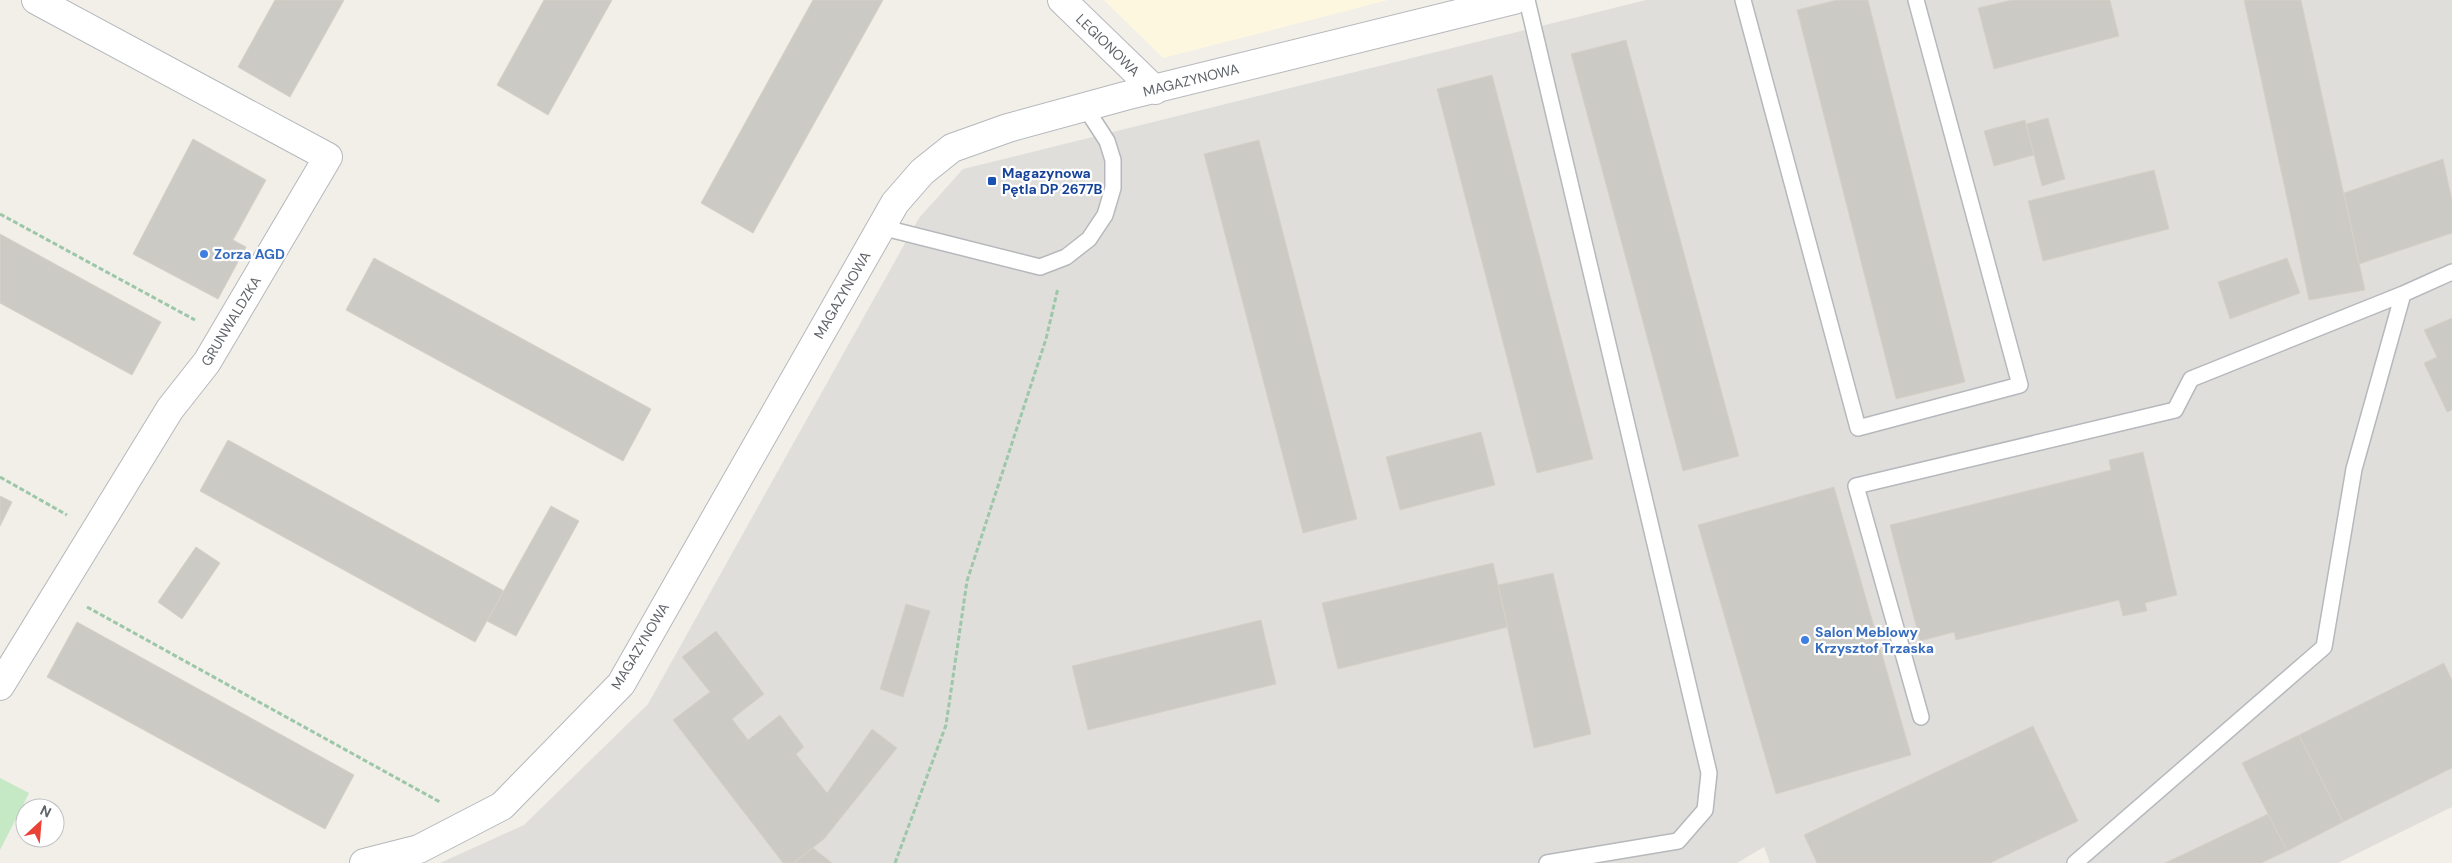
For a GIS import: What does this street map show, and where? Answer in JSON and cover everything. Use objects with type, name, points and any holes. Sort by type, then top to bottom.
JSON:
[{"type":"street","name":"GRUNWALDZKA","points":[[0,686],[170,409],[207,362],[328,157],[36,0]]},
{"type":"street","name":"LEGIONOWA","points":[[1062,0],[1155,90]]},
{"type":"street","name":"MAGAZYNOWA","points":[[364,863],[419,849],[502,806],[621,684],[895,203],[922,172],[952,148],[1008,128],[1085,107],[1514,0]]},
{"type":"lane","points":[[1527,0],[1709,773],[1705,810],[1678,841],[1547,863]]},
{"type":"lane","points":[[1743,0],[1858,428],[2020,385],[1916,0]]},
{"type":"lane","points":[[881,227],[1040,267],[1066,256],[1089,239],[1105,216],[1113,188],[1114,160],[1108,141],[1085,107]]},
{"type":"lane","points":[[1921,717],[1856,486],[2175,410],[2192,379],[2403,294],[2452,272]]},
{"type":"lane","points":[[2076,863],[2324,647],[2354,469],[2403,294]]},
{"type":"path","points":[[0,214],[223,335]]},
{"type":"path","points":[[895,863],[946,725],[967,581],[1046,339],[1066,256]]},
{"type":"path","points":[[0,477],[95,530]]},
{"type":"path","points":[[58,591],[474,821]]},
{"type":"shaded area","points":[[1104,0],[1388,0],[1163,58]]},
{"type":"shaded area","points":[[1646,0],[2452,0],[2452,807],[2338,863],[1770,863],[1764,847],[1737,863],[440,863],[524,825],[648,704],[919,218],[963,169]]},
{"type":"green space","points":[[0,778],[29,793],[26,798],[15,798],[15,821],[0,850]]},
{"type":"building","points":[[275,0],[344,0],[290,97],[238,67]]},
{"type":"building","points":[[544,0],[612,0],[548,115],[497,85]]},
{"type":"building","points":[[813,0],[883,0],[753,233],[701,203]]},
{"type":"building","points":[[1837,0],[1868,0],[1965,382],[1896,399],[1797,10]]},
{"type":"building","points":[[2012,0],[2110,0],[2119,36],[1994,69],[1978,8]]},
{"type":"building","points":[[2244,0],[2301,0],[2365,290],[2309,300]]},
{"type":"building","points":[[1626,40],[1739,456],[1683,471],[1571,54]]},
{"type":"building","points":[[1492,75],[1593,459],[1537,473],[1437,89]]},
{"type":"building","points":[[2048,118],[2065,179],[2042,186],[2026,124]]},
{"type":"building","points":[[2025,120],[2034,155],[1994,166],[1984,131]]},
{"type":"building","points":[[193,139],[266,180],[233,240],[246,247],[218,299],[133,254]]},
{"type":"building","points":[[1259,140],[1357,519],[1303,533],[1204,154]]},
{"type":"building","points":[[2443,159],[2452,200],[2452,233],[2359,264],[2344,193]]},
{"type":"building","points":[[2154,170],[2169,229],[2043,261],[2028,201]]},
{"type":"building","points":[[0,234],[161,322],[132,375],[0,303]]},
{"type":"building","points":[[374,258],[651,409],[623,461],[346,310]]},
{"type":"building","points":[[2287,258],[2300,293],[2230,319],[2218,282]]},
{"type":"building","points":[[2452,318],[2452,410],[2447,412],[2424,363],[2437,357],[2424,330]]},
{"type":"building","points":[[1481,432],[1495,485],[1400,510],[1386,457]]},
{"type":"building","points":[[228,440],[504,591],[475,642],[200,491]]},
{"type":"building","name":"Salon Meblowy Krzysztof Trzaska","points":[[2143,452],[2177,595],[2145,603],[2147,611],[2123,616],[2119,600],[1956,640],[1954,632],[1920,641],[1890,525],[2111,470],[2109,460]]},
{"type":"building","name":"Salon Meblowy Krzysztof Trzaska","points":[[1834,487],[1911,755],[1776,794],[1698,525]]},
{"type":"building","points":[[0,496],[12,502],[0,526]]},
{"type":"building","points":[[551,506],[579,521],[516,636],[487,621]]},
{"type":"building","points":[[196,547],[220,563],[182,619],[158,602]]},
{"type":"building","points":[[1493,563],[1508,627],[1338,669],[1322,603]]},
{"type":"building","points":[[1553,573],[1591,734],[1534,748],[1498,585]]},
{"type":"building","points":[[906,604],[930,611],[903,697],[880,689]]},
{"type":"building","points":[[1261,620],[1276,684],[1088,730],[1072,666]]},
{"type":"building","points":[[77,622],[354,775],[325,829],[47,677]]},
{"type":"building","points":[[716,631],[764,694],[732,719],[748,740],[780,715],[804,747],[796,754],[827,793],[872,729],[897,748],[824,839],[793,863],[783,863],[673,720],[710,692],[682,657]]},
{"type":"building","points":[[2444,663],[2452,680],[2452,768],[2343,822],[2299,735]]},
{"type":"building","points":[[2033,726],[2078,821],[1990,863],[1817,863],[1804,835]]},
{"type":"building","points":[[2299,735],[2343,822],[2287,851],[2242,763]]},
{"type":"building","points":[[2268,814],[2287,851],[2261,863],[2165,863]]},
{"type":"building","points":[[813,848],[832,863],[793,863]]},
{"type":"place","name":"Magazynowa Pętla DP 2677B","points":[[992,181]]},
{"type":"place","name":"Zorza AGD","points":[[204,254]]},
{"type":"place","name":"Salon Meblowy Krzysztof Trzaska","points":[[1805,640]]}]
